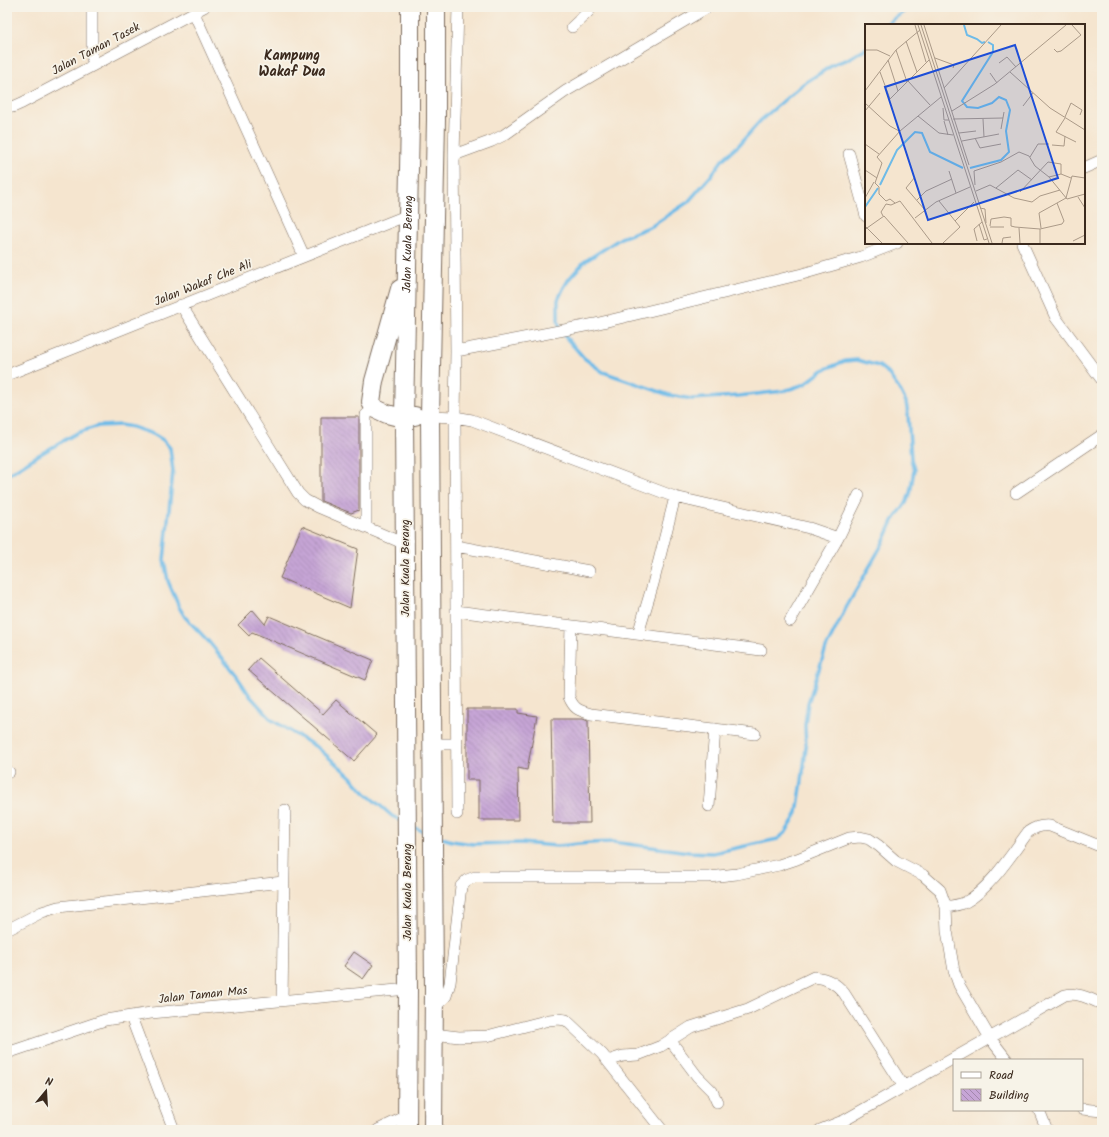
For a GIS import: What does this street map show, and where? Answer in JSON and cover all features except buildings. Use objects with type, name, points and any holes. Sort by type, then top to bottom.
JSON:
[{"type":"highway","name":"Jalan Kuala Berang","points":[[407,1123],[408,989],[404,416],[410,7]]},
{"type":"highway","points":[[433,1130],[434,1008],[430,416],[436,120],[436,7]]},
{"type":"highway","points":[[407,264],[371,391],[371,402],[374,408],[387,414],[404,416],[430,416]]},
{"type":"street","points":[[92,7],[92,66]]},
{"type":"street","name":"Jalan Taman Tasek","points":[[7,106],[22,103],[92,66],[187,12],[204,7]]},
{"type":"street","points":[[457,814],[454,155],[458,7]]},
{"type":"street","points":[[572,27],[589,11],[590,7]]},
{"type":"street","points":[[454,155],[504,135],[566,91],[708,7]]},
{"type":"street","points":[[187,12],[304,256]]},
{"type":"street","points":[[849,154],[865,212]]},
{"type":"street","points":[[1085,168],[1102,160]]},
{"type":"street","name":"Jalan Wakaf Che Ali","points":[[7,375],[408,214]]},
{"type":"street","points":[[456,351],[595,324],[802,274],[861,257],[874,247],[891,244]]},
{"type":"street","points":[[1022,244],[1056,318],[1102,380]]},
{"type":"street","points":[[181,305],[298,493],[305,500],[318,507],[405,544]]},
{"type":"street","points":[[366,528],[366,416],[374,408]]},
{"type":"street","points":[[430,416],[455,416],[472,420],[675,497],[809,528],[838,538]]},
{"type":"street","points":[[1016,493],[1102,435]]},
{"type":"street","points":[[790,621],[838,538],[859,495]]},
{"type":"street","points":[[638,634],[654,584],[675,497]]},
{"type":"street","points":[[456,546],[589,572]]},
{"type":"street","points":[[456,611],[761,650]]},
{"type":"street","points":[[571,626],[569,697],[572,706],[591,714],[755,734]]},
{"type":"street","points":[[709,806],[715,729]]},
{"type":"street","points":[[432,744],[457,744]]},
{"type":"street","points":[[282,1000],[285,810]]},
{"type":"street","points":[[946,907],[966,902],[992,880],[1028,832],[1041,825],[1050,826],[1102,847]]},
{"type":"street","points":[[434,1008],[446,996],[450,983],[461,886],[467,880],[475,877],[709,876],[737,874],[797,859],[849,838],[860,837],[869,839],[896,861],[923,875],[940,890],[946,907],[947,931],[954,971],[964,994],[990,1038],[1006,1059]]},
{"type":"street","points":[[7,930],[42,912],[58,907],[284,882]]},
{"type":"street","points":[[608,1062],[623,1056],[638,1055],[661,1046],[691,1028],[739,1013],[814,978],[821,978],[831,981],[844,993],[904,1087]]},
{"type":"street","name":"Jalan Taman Mas","points":[[7,1053],[105,1020],[282,1000],[408,989]]},
{"type":"street","points":[[953,1059],[1065,995],[1080,995],[1102,1004]]},
{"type":"street","points":[[131,1017],[174,1130]]},
{"type":"street","points":[[434,1034],[459,1037],[487,1036],[549,1020],[566,1020],[608,1062],[662,1130]]},
{"type":"street","points":[[670,1040],[697,1076],[712,1091],[717,1102]]},
{"type":"street","points":[[820,1130],[845,1120],[953,1059]]},
{"type":"street","points":[[1083,1109],[1102,1111]]},
{"type":"street","points":[[1039,1111],[1047,1130]]},
{"type":"street","points":[[378,1130],[407,1123]]},
{"type":"waterway","points":[[886,24],[910,7]]},
{"type":"waterway","points":[[439,837],[452,841],[473,844],[521,843],[557,846],[613,842],[689,852],[713,853],[778,839],[786,832],[797,813],[806,748],[805,725],[808,703],[826,648],[846,608],[884,541],[893,521],[906,503],[910,493],[914,470],[911,459],[906,402],[888,373],[879,366],[857,360],[845,361],[823,370],[805,384],[784,391],[692,399],[669,395],[603,372],[584,358],[562,333],[558,322],[558,300],[569,279],[584,262],[621,238],[652,226],[688,202],[710,177],[723,159],[739,145],[761,120],[803,84],[836,63],[846,60],[865,49]]},
{"type":"waterway","points":[[7,475],[77,433],[98,426],[121,425],[132,427],[153,434],[163,440],[170,448],[173,471],[164,560],[168,581],[185,617],[209,642],[238,678],[250,696],[272,720],[318,748],[351,777],[365,793],[392,816],[402,821]]},
{"type":"waterway","points":[[413,827],[427,833]]},
{"type":"district","name":"Kampung Wakaf Dua","points":[[292,64]]}]
